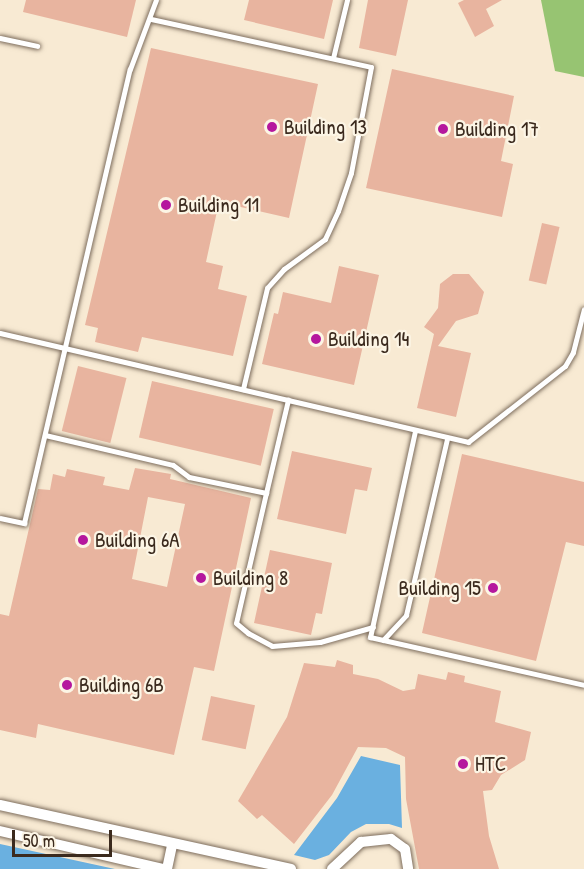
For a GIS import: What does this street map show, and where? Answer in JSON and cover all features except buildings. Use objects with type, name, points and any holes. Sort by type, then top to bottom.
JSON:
[{"type":"street","points":[[0,805],[172,845],[291,869]]},
{"type":"street","points":[[0,831],[165,869],[172,845]]},
{"type":"street","points":[[332,869],[361,842],[391,839],[405,849],[408,869]]},
{"type":"lane","points":[[0,518],[24,523],[130,69],[151,19],[156,0]]},
{"type":"lane","points":[[333,58],[347,0]]},
{"type":"lane","points":[[151,19],[370,66],[351,173],[325,239],[284,269],[267,288],[243,389]]},
{"type":"lane","points":[[0,38],[37,46]]},
{"type":"lane","points":[[0,333],[66,346],[447,439],[468,442],[480,436],[565,366],[573,352],[584,309]]},
{"type":"lane","points":[[288,400],[236,623],[272,646],[320,642],[373,627]]},
{"type":"lane","points":[[415,431],[370,637],[584,685]]},
{"type":"lane","points":[[45,435],[174,465],[189,477],[266,494]]},
{"type":"lane","points":[[383,640],[406,615],[447,439]]},
{"type":"green space","points":[[541,0],[584,0],[584,77],[555,71]]},
{"type":"water","points":[[361,756],[400,765],[402,828],[389,824],[366,824],[351,832],[329,855],[315,860],[294,855],[337,798]]},
{"type":"water","points":[[0,844],[115,869],[0,869]]},
{"type":"place","name":"Building 13","points":[[272,127]]},
{"type":"place","name":"Building 17","points":[[443,129]]},
{"type":"place","name":"Building 11","points":[[166,205]]},
{"type":"place","name":"Building 14","points":[[316,339]]},
{"type":"place","name":"Building 6A","points":[[83,540]]},
{"type":"place","name":"Building 8","points":[[201,578]]},
{"type":"place","name":"Building 15","points":[[493,588]]},
{"type":"place","name":"Building 6B","points":[[67,685]]},
{"type":"place","name":"HTC","points":[[463,764]]}]
